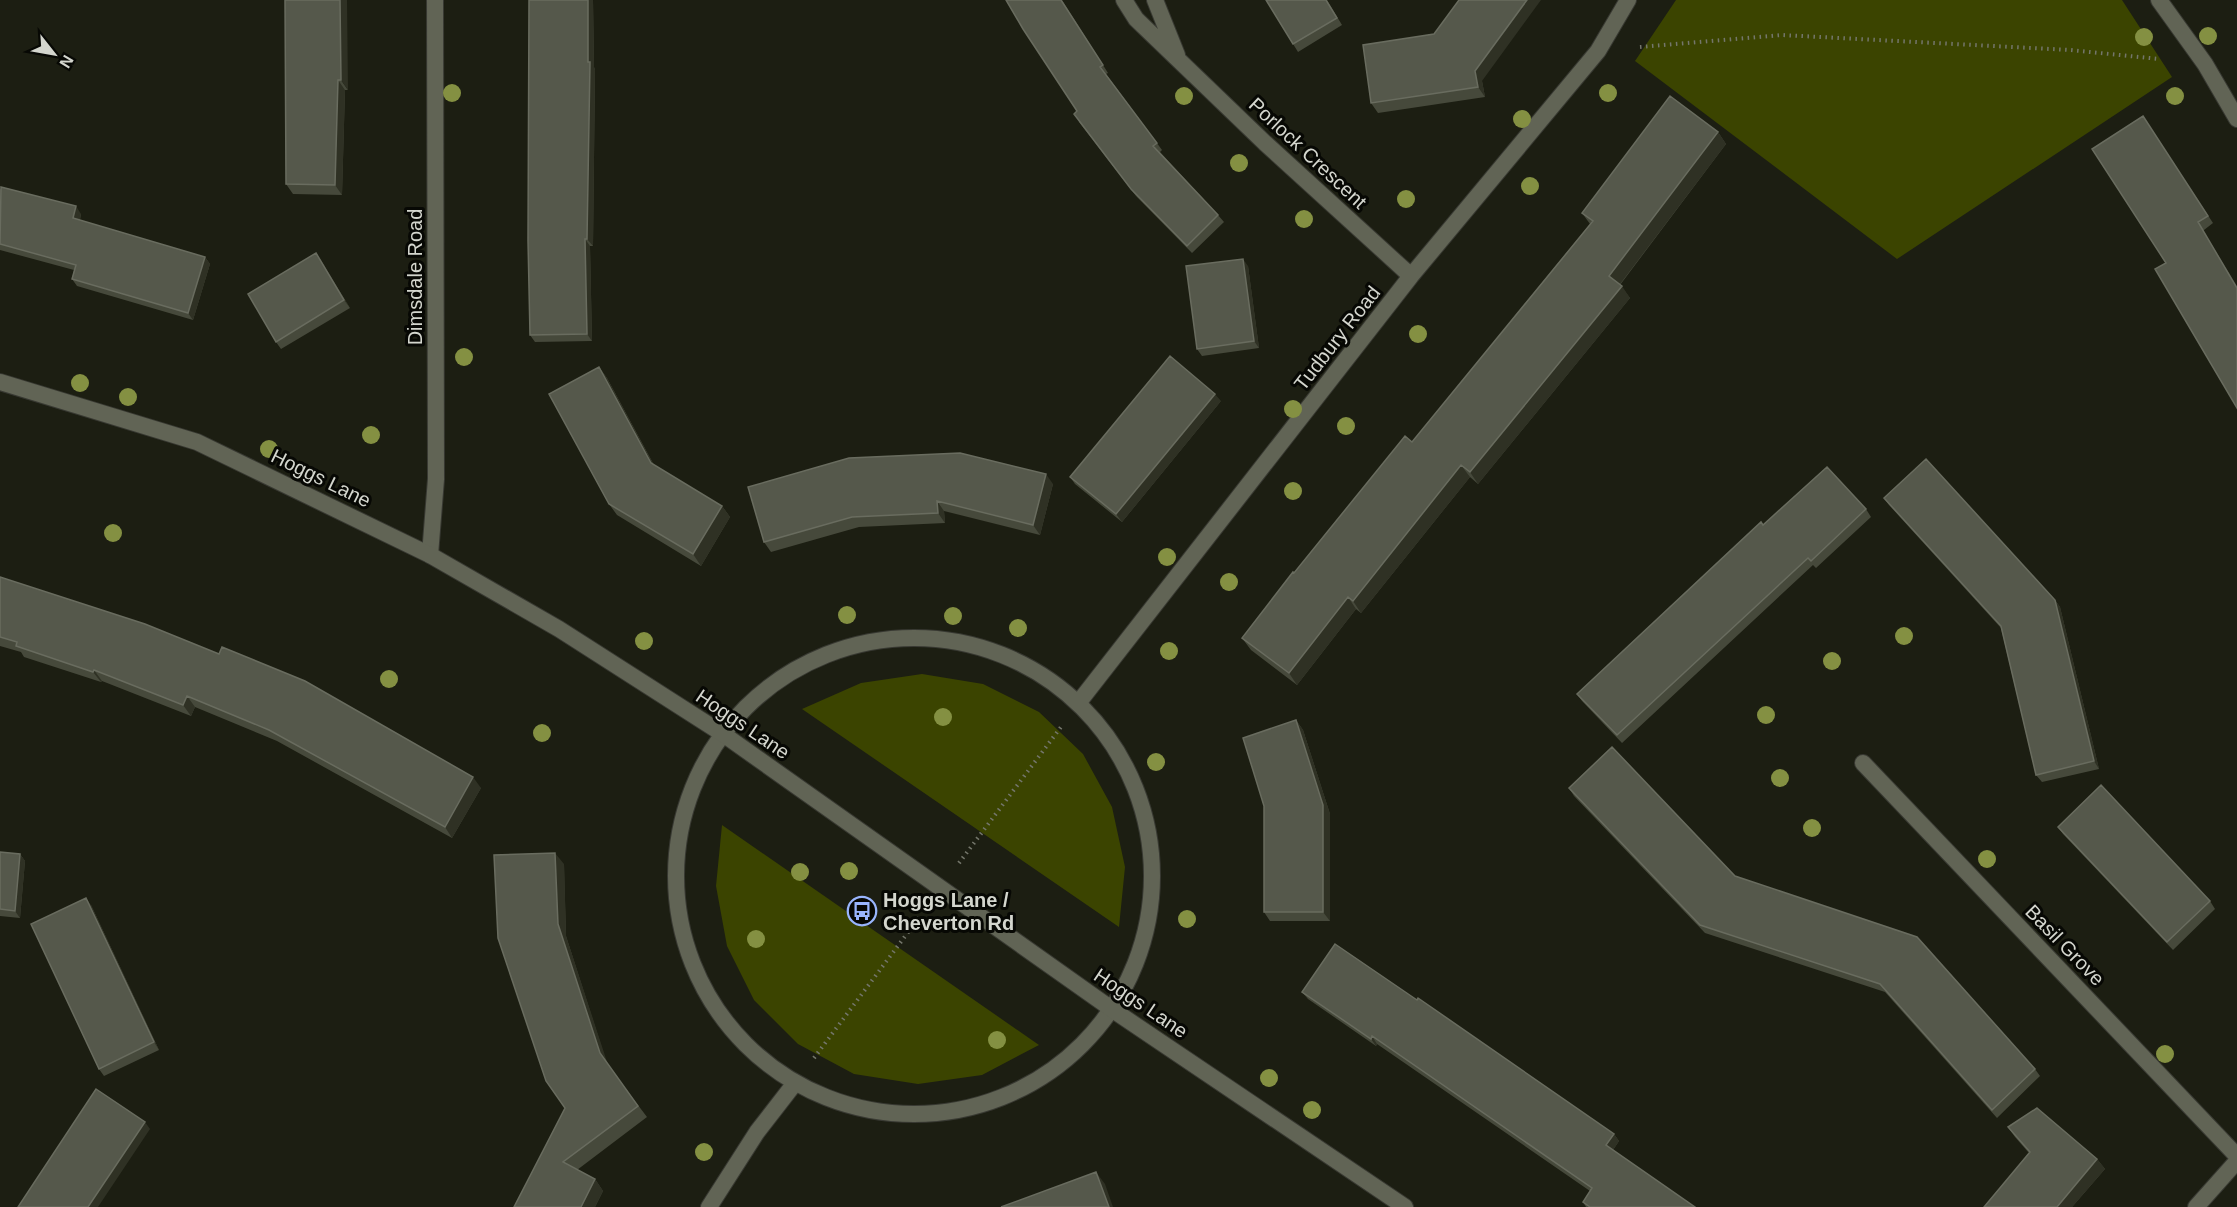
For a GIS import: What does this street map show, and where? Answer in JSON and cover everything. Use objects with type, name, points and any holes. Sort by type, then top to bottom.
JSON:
[{"type":"street","name":"Dimsdale Road","points":[[430,555],[436,479],[435,0]]},
{"type":"street","name":"Porlock Crescent","points":[[1124,0],[1136,19],[1265,143],[1411,276]]},
{"type":"street","name":"Porlock Crescent","points":[[1155,0],[1178,59]]},
{"type":"street","name":"Tudbury Road","points":[[1079,702],[1411,276],[1598,51],[1628,0]]},
{"type":"street","points":[[2159,0],[2205,64],[2237,119]]},
{"type":"street","name":"Hoggs Lane","points":[[0,382],[197,442],[430,555],[559,629],[723,734],[1113,1010],[1405,1207]]},
{"type":"street","points":[[902,637],[946,639],[990,649],[1038,671],[1079,702],[1123,759],[1148,826],[1151,906],[1131,981],[1113,1010],[1063,1062],[1015,1092],[962,1110],[909,1115],[857,1108],[795,1083],[748,1047],[711,1000],[692,962],[681,922],[676,878],[680,833],[700,768],[723,734],[762,692],[811,661],[855,645],[902,637]]},
{"type":"street","name":"Basil Grove","points":[[1863,763],[2237,1156]]},
{"type":"street","points":[[710,1207],[756,1132],[795,1083]]},
{"type":"street","points":[[2196,1207],[2237,1161]]},
{"type":"path","points":[[1598,51],[1782,35],[2070,50],[2205,64]]},
{"type":"green space","points":[[1676,0],[2122,0],[2172,77],[1897,259],[1635,61]]},
{"type":"green space","points":[[922,674],[983,684],[1039,712],[1083,754],[1112,807],[1125,867],[1119,927],[802,709],[861,683]]},
{"type":"green space","points":[[722,825],[1039,1045],[982,1075],[918,1084],[854,1074],[798,1044],[754,1000],[727,946],[716,886]]},
{"type":"building","points":[[285,0],[340,0],[341,80],[338,80],[335,185],[286,184]]},
{"type":"building","points":[[529,0],[588,0],[588,62],[590,62],[587,239],[585,239],[587,334],[530,335]]},
{"type":"building","points":[[1006,0],[1061,0],[1103,65],[1100,67],[1157,143],[1153,146],[1218,215],[1187,246],[1131,189],[1074,114],[1077,111]]},
{"type":"building","points":[[1266,0],[1326,0],[1337,18],[1293,44]]},
{"type":"building","points":[[1459,0],[1527,0],[1475,71],[1478,87],[1371,103],[1363,45],[1434,34]]},
{"type":"building","points":[[1670,96],[1718,132],[1609,276],[1622,286],[1470,472],[1461,465],[1353,601],[1348,597],[1289,673],[1242,638],[1405,436],[1412,442],[1593,221],[1582,213]]},
{"type":"building","points":[[2143,116],[2208,216],[2198,222],[2237,288],[2237,408],[2155,269],[2166,263],[2092,149]]},
{"type":"building","points":[[1,187],[76,206],[73,218],[205,257],[188,313],[72,279],[76,265],[0,244]]},
{"type":"building","points":[[316,253],[344,300],[276,342],[248,294]]},
{"type":"building","points":[[1243,259],[1254,341],[1197,349],[1186,266]]},
{"type":"building","points":[[1170,356],[1215,394],[1116,514],[1070,477]]},
{"type":"building","points":[[599,367],[651,463],[722,506],[693,554],[609,504],[549,394]]},
{"type":"building","points":[[960,453],[1046,474],[1033,525],[937,501],[938,513],[852,517],[764,542],[748,487],[849,458]]},
{"type":"building","points":[[1926,459],[2055,600],[2094,761],[2036,775],[2001,626],[1884,498]]},
{"type":"building","points":[[1827,467],[1866,509],[1811,561],[1808,558],[1617,735],[1577,694],[1761,522],[1763,525]]},
{"type":"building","points":[[0,577],[145,624],[219,654],[222,647],[305,681],[473,777],[445,827],[269,730],[187,696],[183,705],[94,670],[93,672],[16,646],[17,642],[0,637]]},
{"type":"building","points":[[1296,720],[1323,805],[1323,912],[1264,912],[1264,806],[1243,738]]},
{"type":"building","points":[[1612,747],[1735,876],[1917,937],[2035,1069],[1992,1110],[1880,984],[1700,925],[1569,788]]},
{"type":"building","points":[[2101,785],[2210,901],[2167,942],[2058,827]]},
{"type":"building","points":[[0,852],[20,854],[15,911],[0,909]]},
{"type":"building","points":[[555,853],[558,924],[600,1053],[638,1106],[563,1162],[595,1179],[581,1207],[514,1207],[565,1108],[546,1081],[498,938],[494,855]]},
{"type":"building","points":[[86,898],[154,1042],[99,1069],[31,924]]},
{"type":"building","points":[[1335,944],[1417,1000],[1418,998],[1614,1134],[1606,1145],[1695,1207],[1590,1207],[1583,1202],[1592,1188],[1372,1036],[1371,1039],[1302,992]]},
{"type":"building","points":[[96,1089],[145,1122],[88,1207],[18,1207]]},
{"type":"building","points":[[2037,1108],[2097,1159],[2057,1207],[1984,1207],[2030,1152],[2008,1127]]},
{"type":"building","points":[[1096,1172],[1109,1207],[1001,1207]]},
{"type":"place","name":"Hoggs Lane / Cheverton Rd","points":[[862,911]]}]
